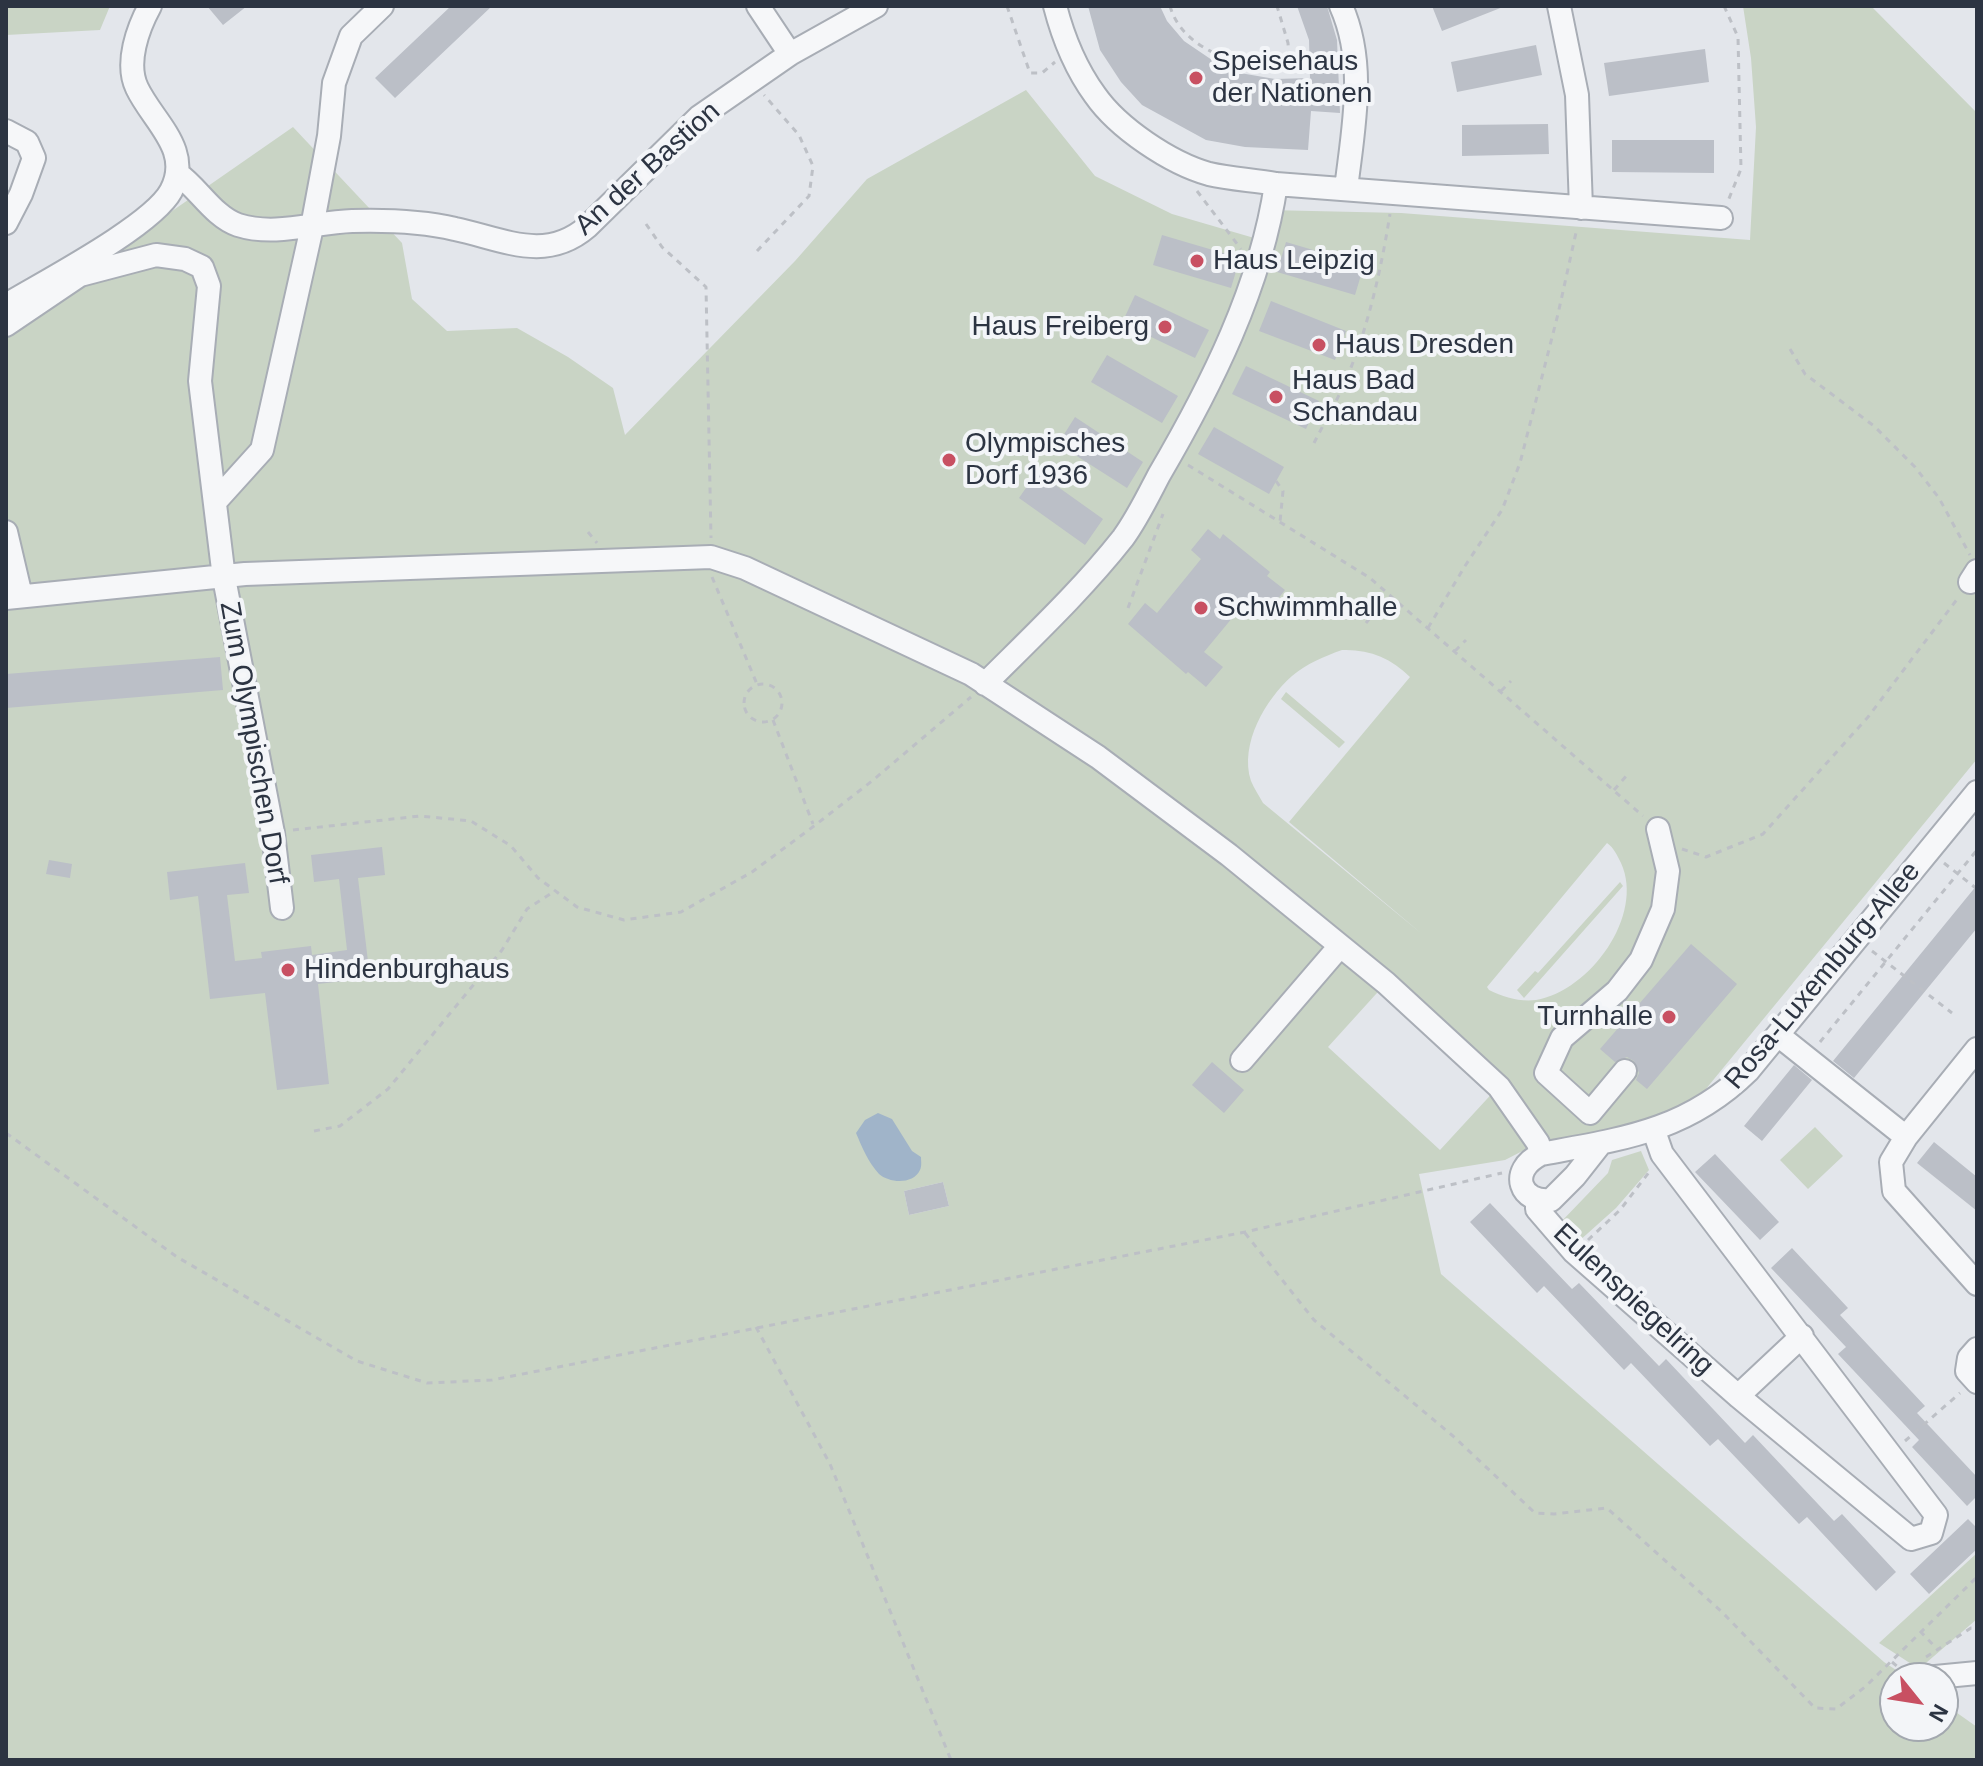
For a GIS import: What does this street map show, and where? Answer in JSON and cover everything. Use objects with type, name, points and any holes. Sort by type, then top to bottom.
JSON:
[{"type":"street","points":[[6,305],[93,254],[150,214],[170,193],[178,174],[178,155],[135,85],[136,32],[150,6]]},
{"type":"street","points":[[215,502],[262,450],[312,227],[329,136],[334,83],[351,36],[382,6]]},
{"type":"street","points":[[758,6],[790,54]]},
{"type":"street","name":"An der Bastion","points":[[178,174],[194,185],[218,212],[237,225],[279,230],[337,221],[398,220],[535,247],[556,245],[574,238],[699,117],[790,54],[876,6]]},
{"type":"street","points":[[1341,6],[1352,36],[1357,81],[1346,189]]},
{"type":"street","points":[[1559,6],[1577,95],[1581,208]]},
{"type":"street","points":[[1057,15],[1082,76],[1097,98],[1135,135],[1172,158],[1209,173],[1276,184],[1721,218]]},
{"type":"street","points":[[6,131],[27,142],[34,158],[6,223]]},
{"type":"street","points":[[985,684],[1050,619],[1124,536],[1193,416],[1240,311],[1270,226],[1276,184]]},
{"type":"street","name":"Zum Olympischen Dorf","points":[[6,325],[80,275],[156,255],[185,259],[202,267],[209,286],[200,381],[224,578],[273,833],[282,908]]},
{"type":"street","points":[[6,532],[14,597],[245,574],[711,557],[745,568],[971,674],[1098,757],[1229,855],[1386,983],[1499,1087],[1538,1143],[1541,1154],[1527,1161],[1520,1180],[1537,1199],[1551,1200],[1562,1191],[1601,1143]]},
{"type":"street","name":"Rosa-Luxemburg-Allee","points":[[1541,1154],[1654,1131],[1726,1092],[1748,1071],[1977,792]]},
{"type":"street","points":[[1625,1071],[1590,1113],[1546,1073],[1562,1038],[1617,991],[1641,960],[1663,909],[1668,871],[1658,829]]},
{"type":"street","points":[[1242,1060],[1340,946]]},
{"type":"street","points":[[1778,1035],[1906,1137]]},
{"type":"street","points":[[1977,1049],[1906,1137],[1891,1162],[1894,1191],[1977,1284]]},
{"type":"street","name":"Eulenspiegelring","points":[[1537,1199],[1537,1209],[1574,1252],[1738,1396],[1911,1539],[1931,1533],[1936,1515],[1662,1154],[1654,1131]]},
{"type":"street","name":"Eulenspiegelring","points":[[1738,1396],[1802,1336]]},
{"type":"street","points":[[1976,1381],[1967,1371],[1969,1358],[1977,1349]]},
{"type":"path","points":[[1007,6],[1030,73],[1042,73],[1071,51]]},
{"type":"path","points":[[1170,6],[1186,33],[1205,47],[1225,57],[1263,64],[1289,58],[1286,33],[1277,6]]},
{"type":"path","points":[[1721,218],[1741,169],[1738,37],[1724,6]]},
{"type":"path","points":[[751,80],[799,135],[813,166],[809,196],[757,251]]},
{"type":"path","points":[[1172,158],[1255,268]]},
{"type":"path","points":[[1314,443],[1345,382],[1358,346],[1376,284],[1393,194]]},
{"type":"path","points":[[1428,628],[1502,510],[1520,463],[1565,287],[1581,208]]},
{"type":"path","points":[[646,224],[662,247],[706,287],[712,579],[757,684]]},
{"type":"path","points":[[1171,455],[1370,578],[1658,829],[1681,848],[1706,857],[1763,834],[1868,717],[1973,577],[1970,552],[1939,498],[1915,467],[1874,426],[1805,374],[1790,349]]},
{"type":"path","points":[[1276,481],[1283,491],[1280,522]]},
{"type":"path","points":[[1128,608],[1166,506]]},
{"type":"path","points":[[1366,623],[1388,595]]},
{"type":"path","points":[[1455,651],[1466,640]]},
{"type":"path","points":[[1501,691],[1511,681]]},
{"type":"path","points":[[757,684],[775,687],[783,704],[773,720],[763,723],[752,720],[745,711],[744,701],[748,691],[757,684]]},
{"type":"path","points":[[273,833],[420,816],[471,821],[511,846],[538,878],[577,907],[624,920],[681,912],[752,872],[814,826],[872,781],[985,684]]},
{"type":"path","points":[[773,720],[814,826]]},
{"type":"path","points":[[1614,790],[1627,775]]},
{"type":"path","points":[[1929,850],[1977,889]]},
{"type":"path","points":[[1808,1058],[1977,850]]},
{"type":"path","points":[[314,1131],[340,1126],[388,1089],[502,950],[527,909],[555,891]]},
{"type":"path","points":[[1856,939],[1952,1013]]},
{"type":"path","points":[[6,1133],[177,1257],[357,1361],[427,1383],[492,1380],[1245,1232],[1507,1172],[1521,1173]]},
{"type":"path","points":[[1574,1252],[1620,1210],[1662,1154]]},
{"type":"path","points":[[1245,1232],[1314,1320],[1453,1436],[1535,1513],[1607,1508],[1723,1613],[1815,1708],[1836,1709],[1865,1687],[1977,1577]]},
{"type":"path","points":[[756,1327],[830,1464],[951,1760]]},
{"type":"path","points":[[1891,1453],[1976,1381]]},
{"type":"path","points":[[1977,1408],[1977,1419]]},
{"type":"path","points":[[1928,1662],[1937,1649],[1971,1628],[1977,1628]]},
{"type":"path","points":[[1920,1631],[1937,1649]]},
{"type":"green space","points":[[6,6],[110,6],[100,30],[6,35]]},
{"type":"green space","points":[[1743,6],[1871,6],[1977,113],[1977,759],[1696,1101],[1628,1130],[1538,1143],[1505,1160],[1419,1174],[1441,1274],[1884,1662],[1879,1662],[1879,1742],[1959,1742],[1959,1714],[1977,1727],[1977,1760],[6,1760],[6,332],[116,250],[293,127],[402,243],[412,299],[447,331],[517,328],[568,357],[613,388],[625,435],[795,261],[867,179],[1026,90],[1095,176],[1172,214],[1261,240],[1268,210],[1401,213],[1750,240],[1756,127]],"holes":[[[1342,650],[1370,653],[1387,660],[1410,677],[1289,822],[1422,934],[1263,803],[1251,781],[1248,767],[1252,738],[1273,697],[1292,676],[1309,664]],[[1607,843],[1621,863],[1626,883],[1625,905],[1619,927],[1608,948],[1575,982],[1556,994],[1524,1000],[1489,990],[1487,987]],[[1386,983],[1498,1087],[1440,1150],[1328,1047]],[[943,1182],[949,1206],[909,1215],[904,1191]]]},
{"type":"green space","points":[[1286,692],[1345,742],[1339,748],[1281,699]]},
{"type":"green space","points":[[1620,882],[1623,886],[1524,998],[1517,990],[1535,971],[1538,973]]},
{"type":"green space","points":[[1815,1127],[1843,1156],[1808,1189],[1780,1160]]},
{"type":"green space","points":[[1641,1151],[1649,1170],[1616,1208],[1578,1242],[1559,1224],[1608,1173],[1612,1160]]},
{"type":"green space","points":[[1977,1553],[1977,1619],[1927,1662],[1908,1662],[1879,1643]]},
{"type":"water","points":[[878,1113],[892,1119],[912,1151],[921,1157],[920,1170],[912,1178],[895,1181],[883,1177],[866,1154],[856,1133],[865,1120]]},
{"type":"building","points":[[207,6],[247,6],[223,25]]},
{"type":"building","points":[[451,6],[492,6],[395,98],[375,78]]},
{"type":"building","name":"Speisehaus der Nationen","points":[[1088,6],[1160,6],[1167,21],[1184,41],[1212,60],[1240,73],[1275,79],[1310,78],[1309,40],[1297,6],[1327,6],[1337,40],[1340,113],[1311,111],[1308,150],[1245,147],[1206,140],[1142,105],[1121,82],[1100,50]]},
{"type":"building","points":[[1432,6],[1503,6],[1503,7],[1442,31]]},
{"type":"building","points":[[1536,45],[1542,75],[1457,92],[1451,62]]},
{"type":"building","points":[[1705,49],[1709,82],[1609,96],[1604,63]]},
{"type":"building","points":[[1548,124],[1549,154],[1462,156],[1462,125]]},
{"type":"building","points":[[1612,140],[1714,140],[1714,173],[1612,172]]},
{"type":"building","name":"Haus Leipzig","points":[[1162,235],[1240,258],[1231,288],[1153,265]]},
{"type":"building","points":[[1286,242],[1364,265],[1355,295],[1277,272]]},
{"type":"building","name":"Haus Freiberg","points":[[1135,295],[1209,330],[1195,358],[1122,323]]},
{"type":"building","name":"Haus Dresden","points":[[1271,301],[1346,331],[1335,360],[1259,331]]},
{"type":"building","points":[[1107,355],[1178,396],[1162,423],[1091,382]]},
{"type":"building","name":"Haus Bad Schandau","points":[[1246,366],[1319,401],[1306,429],[1232,394]]},
{"type":"building","points":[[1075,417],[1143,462],[1127,488],[1058,444]]},
{"type":"building","points":[[1214,427],[1284,467],[1269,494],[1198,454]]},
{"type":"building","points":[[1037,472],[1103,519],[1085,545],[1019,498]]},
{"type":"building","name":"Schwimmhalle","points":[[1208,529],[1220,539],[1223,534],[1270,572],[1267,576],[1285,590],[1265,615],[1247,600],[1204,652],[1223,667],[1206,687],[1188,672],[1186,674],[1128,624],[1145,603],[1157,613],[1201,559],[1191,550]]},
{"type":"building","points":[[220,657],[223,690],[6,708],[6,674]]},
{"type":"building","name":"Hindenburghaus","points":[[382,847],[385,875],[358,878],[370,978],[318,984],[329,1084],[277,1090],[265,993],[210,999],[198,896],[170,900],[167,872],[245,863],[249,893],[227,895],[235,961],[262,958],[261,952],[311,946],[312,955],[347,950],[339,879],[314,882],[311,855]]},
{"type":"building","points":[[49,860],[72,864],[70,878],[46,874]]},
{"type":"building","points":[[1977,885],[1977,928],[1854,1078],[1833,1061]]},
{"type":"building","name":"Turnhalle","points":[[1691,944],[1737,984],[1647,1089],[1636,1080],[1639,1073],[1634,1061],[1627,1057],[1615,1062],[1600,1049]]},
{"type":"building","points":[[1212,1062],[1244,1090],[1224,1113],[1192,1085]]},
{"type":"building","points":[[1794,1065],[1812,1080],[1762,1141],[1744,1126]]},
{"type":"building","points":[[1934,1142],[1977,1177],[1977,1211],[1917,1163]]},
{"type":"building","points":[[1715,1154],[1779,1222],[1760,1240],[1695,1172]]},
{"type":"building","points":[[943,1182],[949,1206],[909,1215],[904,1191]]},
{"type":"building","points":[[1490,1203],[1572,1289],[1579,1283],[1659,1366],[1666,1359],[1745,1443],[1753,1435],[1834,1521],[1842,1514],[1896,1572],[1876,1591],[1807,1517],[1799,1524],[1718,1439],[1710,1446],[1631,1363],[1624,1370],[1544,1286],[1537,1293],[1470,1222]]},
{"type":"building","points":[[1792,1248],[1848,1308],[1840,1315],[1925,1406],[1917,1413],[1977,1477],[1977,1496],[1967,1506],[1912,1447],[1919,1440],[1838,1354],[1846,1347],[1771,1268]]},
{"type":"building","points":[[1968,1519],[1977,1528],[1977,1549],[1929,1594],[1910,1574]]},
{"type":"place","name":"Speisehaus der Nationen","points":[[1196,78]]},
{"type":"place","name":"Haus Leipzig","points":[[1197,261]]},
{"type":"place","name":"Haus Freiberg","points":[[1165,327]]},
{"type":"place","name":"Haus Dresden","points":[[1319,345]]},
{"type":"place","name":"Haus Bad Schandau","points":[[1276,397]]},
{"type":"place","name":"Olympisches Dorf 1936","points":[[949,460]]},
{"type":"place","name":"Schwimmhalle","points":[[1201,608]]},
{"type":"place","name":"Hindenburghaus","points":[[288,970]]},
{"type":"place","name":"Turnhalle","points":[[1669,1017]]}]
